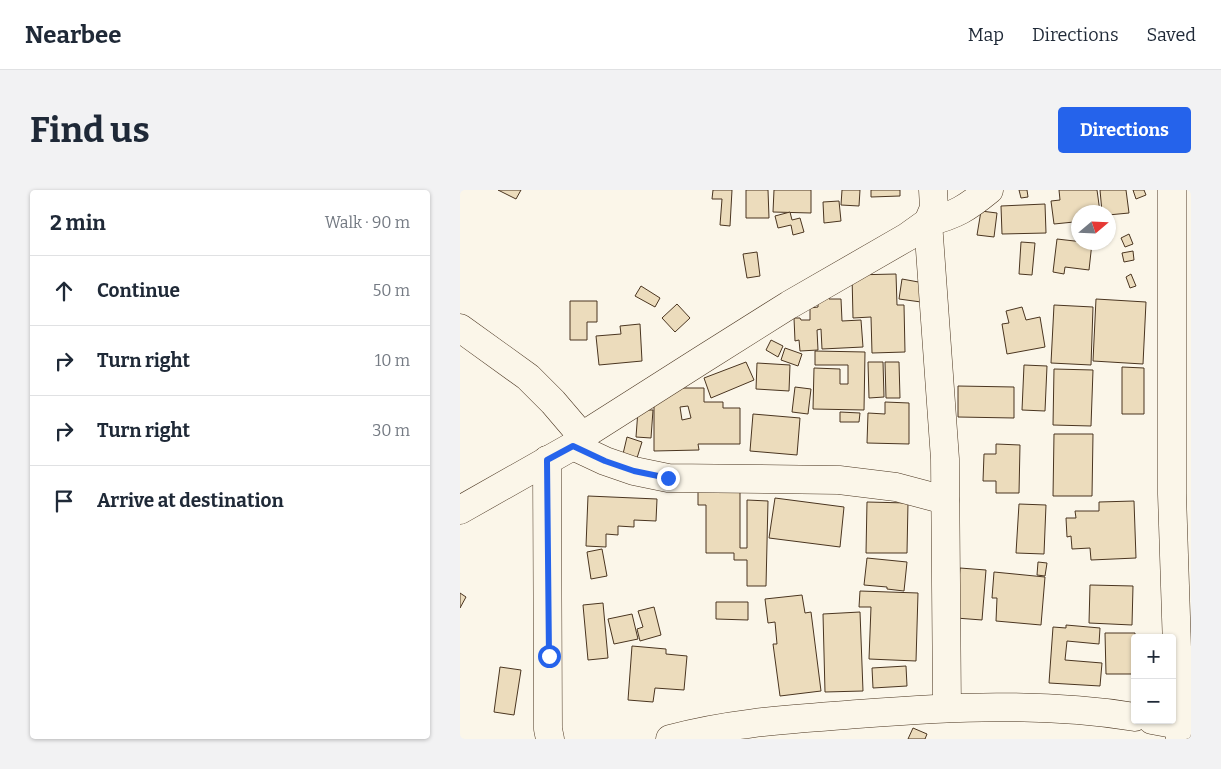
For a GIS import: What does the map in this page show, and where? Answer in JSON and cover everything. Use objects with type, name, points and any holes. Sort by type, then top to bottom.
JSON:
[{"type":"street","points":[[933,190],[934,208],[928,222],[945,459],[947,708]]},
{"type":"street","points":[[460,510],[547,460],[781,310],[907,237],[928,222],[949,217],[967,208],[989,190]]},
{"type":"street","points":[[1172,190],[1181,270],[1182,723]]},
{"type":"street","points":[[460,328],[528,377],[553,402],[577,441],[605,461],[634,471],[668,478],[839,480],[896,487],[945,500]]},
{"type":"street","points":[[547,460],[548,729],[550,739]]},
{"type":"street","points":[[670,739],[705,730],[762,721],[947,708],[1040,707],[1096,711],[1131,716]]},
{"type":"building","points":[[498,190],[521,190],[516,199]]},
{"type":"building","points":[[713,190],[732,190],[730,226],[720,225],[722,199],[712,199]]},
{"type":"building","points":[[746,190],[768,190],[769,218],[746,218]]},
{"type":"building","points":[[774,190],[811,190],[811,213],[773,212]]},
{"type":"building","points":[[842,190],[860,190],[859,206],[841,205]]},
{"type":"building","points":[[871,190],[900,190],[900,196],[871,197]]},
{"type":"building","points":[[1019,190],[1027,190],[1028,197],[1021,198]]},
{"type":"building","points":[[1059,190],[1097,190],[1099,205],[1071,205],[1071,222],[1054,224],[1051,201],[1060,200]]},
{"type":"building","points":[[1100,190],[1126,190],[1129,213],[1116,214],[1116,205],[1101,205]]},
{"type":"building","points":[[1133,190],[1144,190],[1146,195],[1136,199]]},
{"type":"building","points":[[839,201],[841,221],[824,223],[823,202]]},
{"type":"building","points":[[1045,204],[1046,233],[1002,234],[1001,206]]},
{"type":"building","points":[[981,211],[997,213],[994,237],[977,235]]},
{"type":"building","points":[[790,212],[792,220],[800,218],[804,232],[793,235],[791,225],[778,228],[775,216]]},
{"type":"building","points":[[1129,234],[1133,244],[1125,247],[1121,238]]},
{"type":"building","points":[[1057,239],[1071,241],[1071,250],[1091,250],[1089,270],[1065,267],[1064,274],[1053,272]]},
{"type":"building","points":[[1021,242],[1035,243],[1032,275],[1019,274]]},
{"type":"building","points":[[1133,251],[1134,260],[1124,262],[1122,253]]},
{"type":"building","points":[[757,252],[760,276],[747,278],[743,254]]},
{"type":"building","points":[[896,274],[897,305],[904,305],[905,352],[872,353],[871,317],[853,318],[852,275]]},
{"type":"building","points":[[1131,274],[1136,286],[1130,288],[1126,277]]},
{"type":"building","points":[[902,279],[924,283],[921,302],[899,299]]},
{"type":"building","points":[[641,286],[660,298],[655,307],[635,296]]},
{"type":"building","points":[[829,294],[829,299],[841,299],[842,321],[861,320],[863,347],[822,349],[821,329],[817,330],[818,350],[800,351],[799,340],[795,341],[794,318],[810,320],[810,308],[818,307],[818,295]]},
{"type":"building","points":[[1096,299],[1146,302],[1143,364],[1093,361]]},
{"type":"building","points":[[570,301],[597,301],[597,322],[587,322],[587,340],[570,340]]},
{"type":"building","points":[[677,304],[690,318],[675,332],[662,318]]},
{"type":"building","points":[[1054,305],[1093,307],[1091,365],[1051,363]]},
{"type":"building","points":[[1022,307],[1026,320],[1040,317],[1045,347],[1007,354],[1002,324],[1009,323],[1006,311]]},
{"type":"building","points":[[640,324],[642,361],[599,365],[596,336],[621,334],[620,326]]},
{"type":"building","points":[[771,340],[783,346],[778,357],[766,350]]},
{"type":"building","points":[[785,348],[802,354],[798,366],[781,360]]},
{"type":"building","points":[[815,351],[865,352],[864,410],[813,409],[814,368],[840,369],[840,384],[848,384],[848,365],[815,365]]},
{"type":"building","points":[[746,362],[754,380],[711,398],[704,378]]},
{"type":"building","points":[[868,362],[883,362],[884,397],[869,398]]},
{"type":"building","points":[[885,362],[899,362],[900,398],[886,398]]},
{"type":"building","points":[[757,363],[790,365],[789,391],[756,389]]},
{"type":"building","points":[[1024,365],[1047,366],[1045,411],[1022,410]]},
{"type":"building","points":[[1122,367],[1144,368],[1144,414],[1122,414]]},
{"type":"building","points":[[1054,369],[1093,370],[1091,426],[1053,425]]},
{"type":"building","points":[[958,386],[1014,387],[1014,418],[958,417]]},
{"type":"building","points":[[795,387],[811,389],[808,414],[792,412]]},
{"type":"building","points":[[658,388],[704,388],[704,402],[723,402],[723,408],[740,408],[740,444],[698,444],[699,450],[654,451],[654,398]],"holes":[[[688,406],[691,418],[682,420],[680,407]]]},
{"type":"building","points":[[885,402],[909,403],[909,444],[867,443],[868,413],[885,414]]},
{"type":"building","points":[[638,410],[653,410],[651,438],[636,437]]},
{"type":"building","points":[[840,412],[860,413],[859,422],[840,422]]},
{"type":"building","points":[[753,414],[800,418],[797,455],[750,451]]},
{"type":"building","points":[[1054,434],[1093,434],[1092,496],[1053,496]]},
{"type":"building","points":[[627,437],[642,442],[637,458],[623,454]]},
{"type":"building","points":[[996,444],[1020,445],[1019,493],[996,493],[996,481],[983,481],[984,454],[996,454]]},
{"type":"building","points":[[698,487],[740,487],[740,548],[747,548],[747,500],[768,501],[766,586],[747,586],[747,560],[734,560],[734,553],[706,553],[706,505],[698,505]]},
{"type":"building","points":[[588,496],[657,499],[656,521],[634,520],[634,527],[618,526],[618,535],[606,534],[606,547],[586,546]]},
{"type":"building","points":[[775,498],[844,507],[840,547],[769,538]]},
{"type":"building","points":[[1134,501],[1136,558],[1091,560],[1090,548],[1072,549],[1071,536],[1067,537],[1066,518],[1076,518],[1075,511],[1099,511],[1099,502]]},
{"type":"building","points":[[867,502],[908,503],[907,553],[866,553]]},
{"type":"building","points":[[1019,504],[1046,505],[1044,554],[1016,553]]},
{"type":"building","points":[[602,549],[607,576],[591,579],[587,552]]},
{"type":"building","points":[[867,558],[907,562],[904,591],[864,585]]},
{"type":"building","points":[[1038,562],[1047,563],[1045,576],[1037,575]]},
{"type":"building","points":[[960,568],[986,570],[982,620],[956,618]]},
{"type":"building","points":[[994,572],[1045,577],[1041,625],[996,621],[997,598],[992,598]]},
{"type":"building","points":[[1090,585],[1133,586],[1132,625],[1089,623]]},
{"type":"building","points":[[860,591],[918,593],[916,661],[869,659],[871,607],[859,607]]},
{"type":"building","points":[[460,593],[466,597],[460,608]]},
{"type":"building","points":[[802,595],[805,613],[811,612],[821,691],[780,696],[773,644],[777,644],[775,622],[768,623],[765,599]]},
{"type":"building","points":[[716,602],[748,602],[748,620],[716,619]]},
{"type":"building","points":[[603,603],[608,658],[588,660],[583,605]]},
{"type":"building","points":[[654,607],[661,635],[640,641],[637,629],[643,627],[638,611]]},
{"type":"building","points":[[860,612],[863,691],[825,692],[823,614]]},
{"type":"building","points":[[632,614],[638,639],[614,644],[608,619]]},
{"type":"building","points":[[1066,625],[1100,628],[1099,644],[1067,641],[1065,660],[1102,663],[1100,686],[1049,683],[1053,627],[1066,628]]},
{"type":"building","points":[[1105,633],[1135,633],[1131,634],[1131,674],[1106,674]]},
{"type":"building","points":[[632,646],[666,649],[666,654],[687,656],[684,690],[655,688],[653,702],[628,700]]},
{"type":"building","points":[[906,666],[907,686],[873,688],[872,668]]},
{"type":"building","points":[[500,667],[521,670],[514,715],[494,712]]},
{"type":"building","points":[[913,728],[927,734],[925,739],[908,739]]},
{"type":"route","points":[[549,656],[547,460],[573,446],[605,461],[634,471],[668,478]]}]
